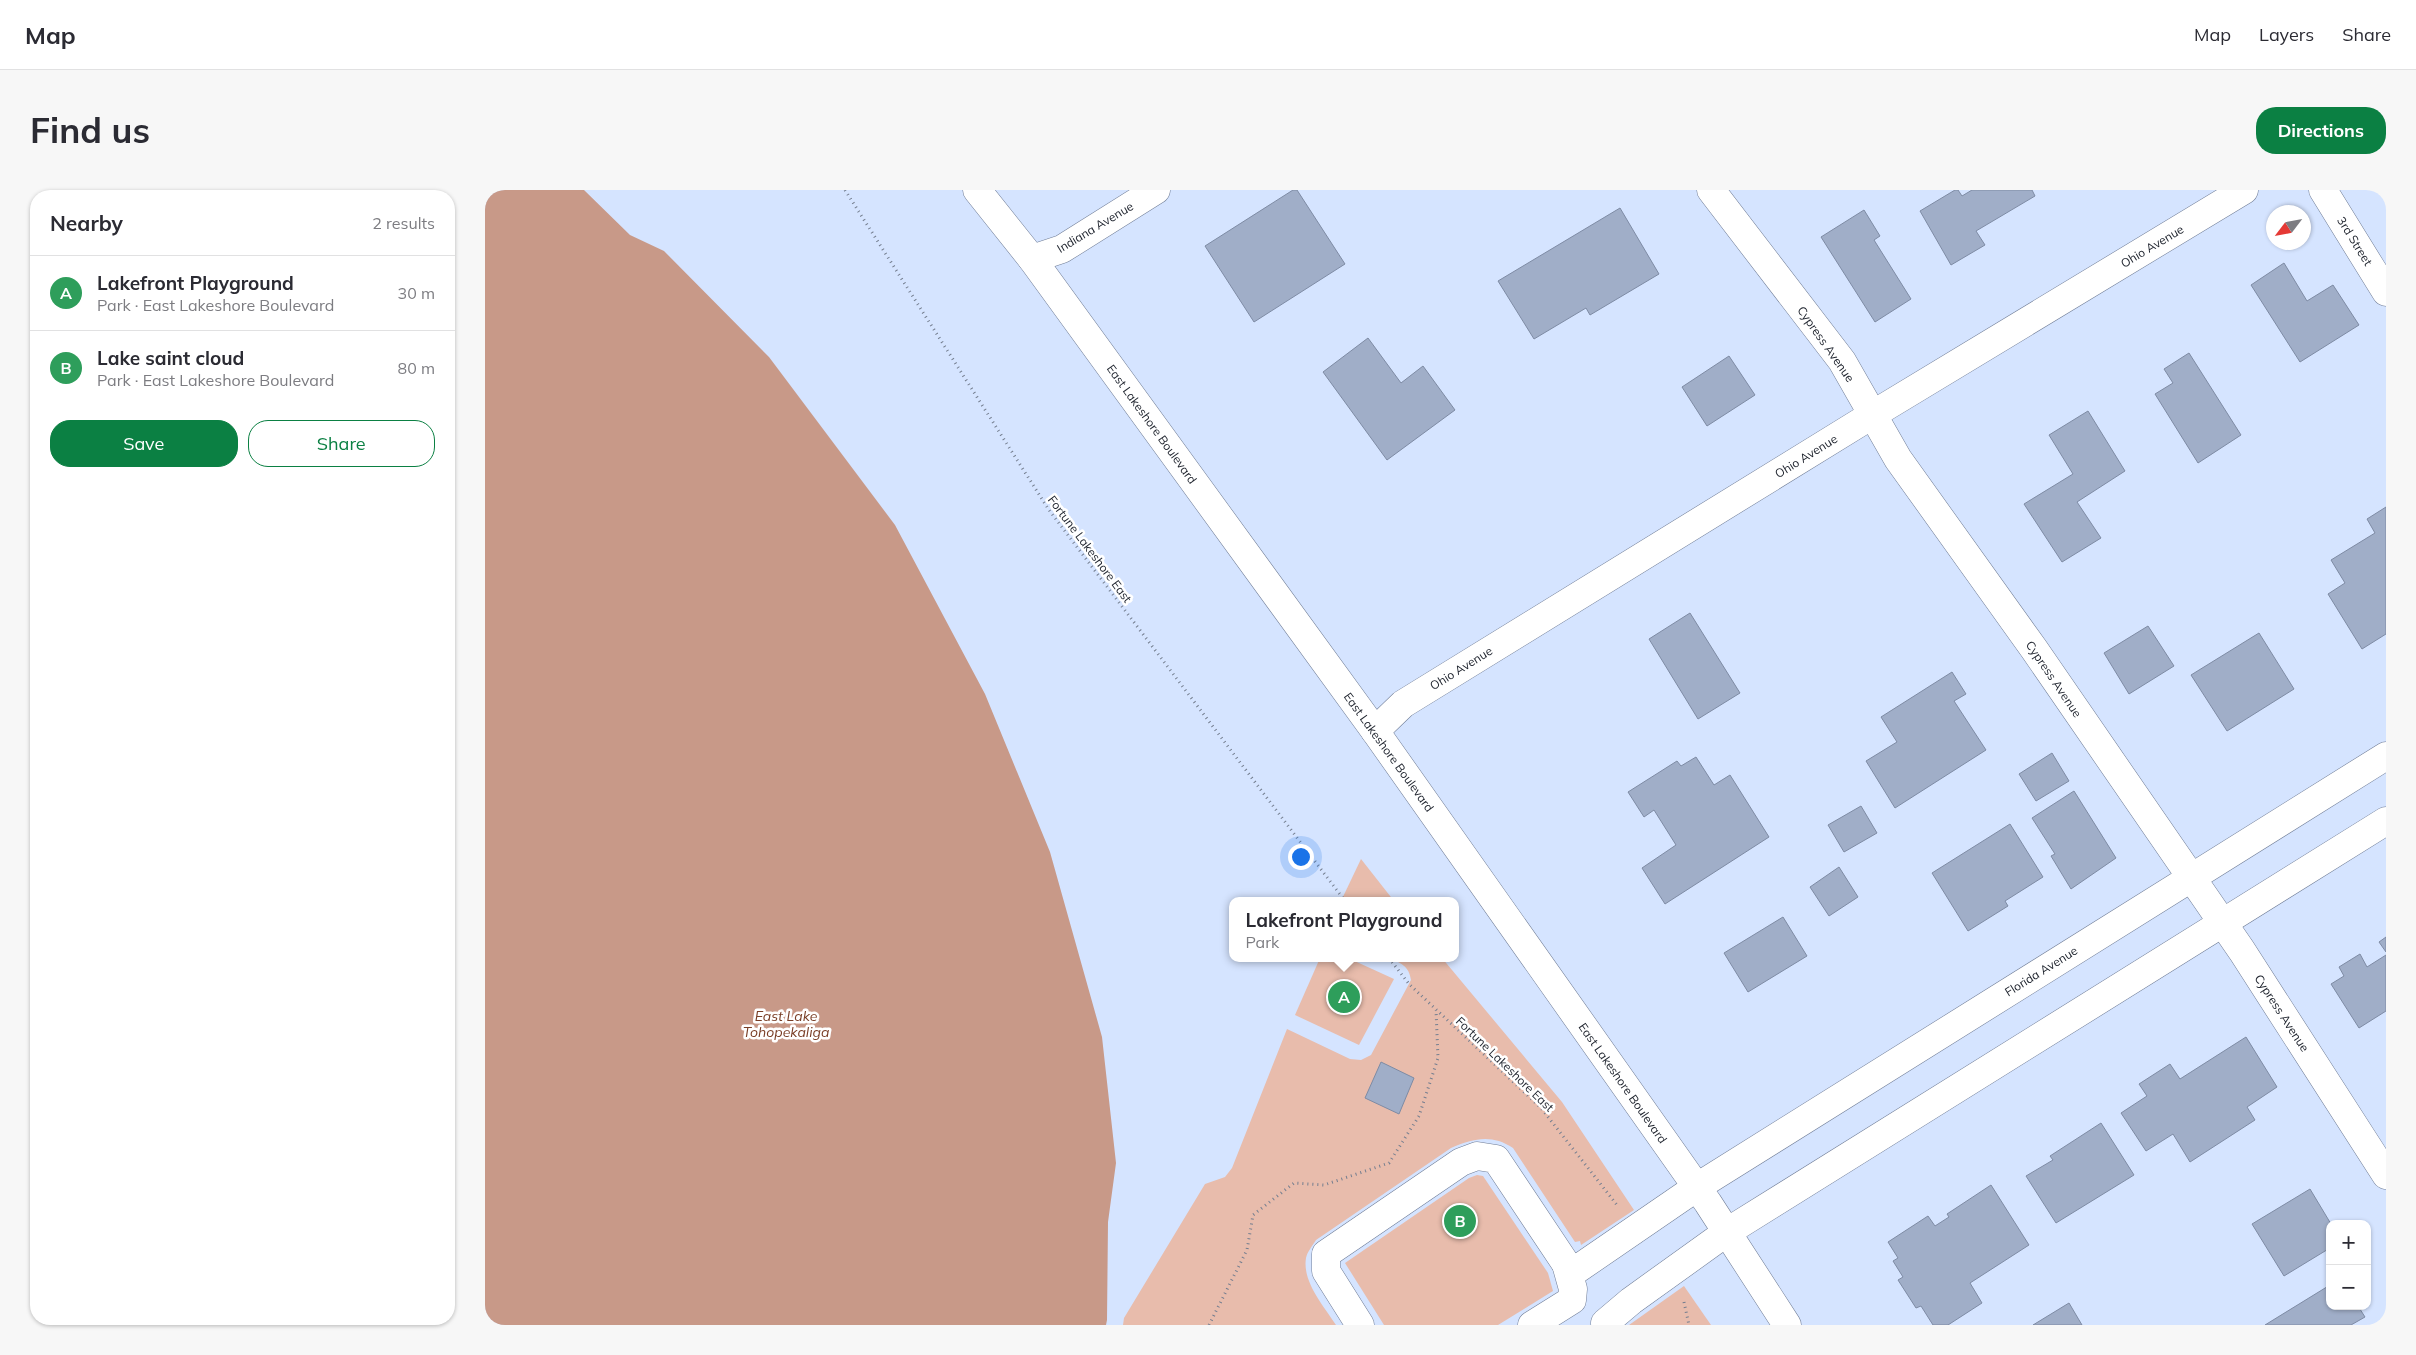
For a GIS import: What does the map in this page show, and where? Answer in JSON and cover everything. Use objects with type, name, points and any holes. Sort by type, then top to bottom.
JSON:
[{"type":"street","name":"East Lakeshore Boulevard","points":[[977,190],[1032,260],[1375,731],[1697,1187],[1787,1325]]},
{"type":"street","name":"Indiana Avenue","points":[[1032,260],[1062,249],[1156,190]]},
{"type":"street","name":"Cypress Avenue","points":[[1711,190],[1842,361],[1899,458],[2034,649],[2242,951],[2386,1175]]},
{"type":"street","name":"Ohio Avenue","points":[[1375,731],[1403,704],[2244,190]]},
{"type":"street","name":"3rd Street","points":[[2323,190],[2386,292]]},
{"type":"street","name":"Florida Avenue","points":[[1566,1264],[1576,1270],[1697,1187],[2386,756]]},
{"type":"street","points":[[1572,1300],[1605,1324],[1631,1300],[1727,1232],[2386,821]]},
{"type":"street","points":[[1360,1325],[1326,1271],[1326,1254],[1461,1162],[1477,1156],[1496,1159],[1566,1264],[1573,1289],[1572,1300]]},
{"type":"street","points":[[1532,1325],[1572,1300]]},
{"type":"path","name":"Fortune Lakeshore East","points":[[845,190],[1049,510],[1342,897]]},
{"type":"path","name":"Fortune Lakeshore East","points":[[1392,962],[1409,984],[1541,1108],[1622,1211]]},
{"type":"path","points":[[1209,1325],[1247,1250],[1253,1215],[1294,1183],[1324,1185],[1389,1162],[1419,1116],[1437,1058],[1436,1010]]},
{"type":"path","points":[[1683,1298],[1689,1325]]},
{"type":"shaded area","points":[[1361,859],[1391,897],[1343,897]]},
{"type":"shaded area","points":[[1318,962],[1357,962],[1394,979],[1359,1045],[1295,1015]]},
{"type":"shaded area","points":[[1397,962],[1445,962],[1562,1102],[1634,1210],[1581,1245],[1580,1241],[1575,1242],[1513,1148],[1490,1139],[1475,1140],[1451,1148],[1316,1240],[1306,1258],[1307,1276],[1315,1293],[1336,1325],[1123,1325],[1124,1318],[1205,1184],[1225,1177],[1232,1168],[1287,1029],[1350,1059],[1361,1060],[1371,1055],[1411,980],[1404,966]]},
{"type":"shaded area","points":[[1477,1175],[1483,1176],[1548,1273],[1553,1291],[1498,1325],[1384,1325],[1345,1263],[1469,1178]]},
{"type":"shaded area","points":[[1684,1286],[1711,1325],[1629,1325]]},
{"type":"water","name":"East Lake Tohopekaliga","points":[[485,190],[584,190],[630,235],[664,251],[769,357],[895,525],[985,694],[1050,852],[1102,1037],[1116,1163],[1108,1222],[1106,1325],[485,1325]]},
{"type":"building","points":[[1293,190],[1297,190],[1345,264],[1254,322],[1205,246]]},
{"type":"building","points":[[1958,190],[1962,196],[1972,190],[2032,190],[2035,196],[1976,231],[1985,245],[1951,265],[1920,211]]},
{"type":"building","points":[[1620,208],[1659,274],[1590,315],[1586,308],[1534,339],[1498,281]]},
{"type":"building","points":[[1864,210],[1880,236],[1874,240],[1911,299],[1875,322],[1821,237]]},
{"type":"building","points":[[2284,263],[2307,301],[2333,285],[2359,325],[2300,362],[2251,285]]},
{"type":"building","points":[[1368,338],[1401,383],[1423,366],[1455,410],[1387,460],[1323,372]]},
{"type":"building","points":[[2189,353],[2241,435],[2198,463],[2155,394],[2173,383],[2164,369]]},
{"type":"building","points":[[1729,356],[1755,395],[1707,426],[1682,387]]},
{"type":"building","points":[[2088,411],[2125,471],[2077,502],[2101,538],[2062,562],[2024,504],[2073,474],[2049,435]]},
{"type":"building","points":[[2386,507],[2386,634],[2362,649],[2328,594],[2345,583],[2331,560],[2375,533],[2367,519]]},
{"type":"building","points":[[1690,613],[1740,693],[1698,719],[1649,639]]},
{"type":"building","points":[[2148,626],[2174,666],[2129,694],[2104,653]]},
{"type":"building","points":[[2259,633],[2294,689],[2227,731],[2191,675]]},
{"type":"building","points":[[1952,672],[1966,694],[1954,701],[1986,750],[1895,808],[1866,761],[1897,742],[1881,717]]},
{"type":"building","points":[[2052,753],[2069,781],[2036,801],[2019,774]]},
{"type":"building","points":[[1696,757],[1714,785],[1730,775],[1769,837],[1665,904],[1642,868],[1676,845],[1654,810],[1644,817],[1628,792],[1677,761],[1681,766]]},
{"type":"building","points":[[2074,791],[2116,858],[2071,889],[2051,856],[2055,854],[2032,818]]},
{"type":"building","points":[[1861,806],[1877,833],[1844,852],[1828,825]]},
{"type":"building","points":[[2010,824],[2043,877],[2005,901],[2008,906],[1968,931],[1932,873]]},
{"type":"building","points":[[1839,867],[1858,897],[1829,916],[1810,887]]},
{"type":"building","points":[[1783,917],[1807,956],[1748,992],[1724,953]]},
{"type":"building","points":[[2386,937],[2386,952],[2379,942]]},
{"type":"building","points":[[2360,954],[2367,967],[2386,955],[2386,1011],[2359,1028],[2331,984],[2344,976],[2339,967]]},
{"type":"building","points":[[2246,1037],[2277,1087],[2247,1107],[2255,1120],[2190,1162],[2173,1134],[2146,1151],[2121,1113],[2147,1096],[2139,1084],[2170,1064],[2180,1079]]},
{"type":"building","points":[[1381,1062],[1414,1078],[1399,1114],[1365,1098]]},
{"type":"building","points":[[2101,1123],[2134,1175],[2056,1223],[2026,1176],[2053,1160],[2050,1156]]},
{"type":"building","points":[[1991,1185],[2029,1245],[1970,1283],[1982,1303],[1948,1325],[1933,1325],[1921,1306],[1916,1308],[1898,1280],[1903,1277],[1893,1261],[1898,1258],[1888,1242],[1928,1216],[1935,1226],[1949,1217],[1947,1214]]},
{"type":"building","points":[[2310,1189],[2329,1220],[2326,1220],[2326,1250],[2284,1276],[2252,1224]]},
{"type":"building","points":[[2326,1287],[2326,1310],[2361,1310],[2365,1317],[2351,1325],[2265,1325]]},
{"type":"building","points":[[2069,1303],[2082,1325],[2033,1325]]},
{"type":"place","name":"Lakefront Playground","points":[[1344,997]]},
{"type":"place","name":"Lake saint cloud","points":[[1460,1221]]}]
